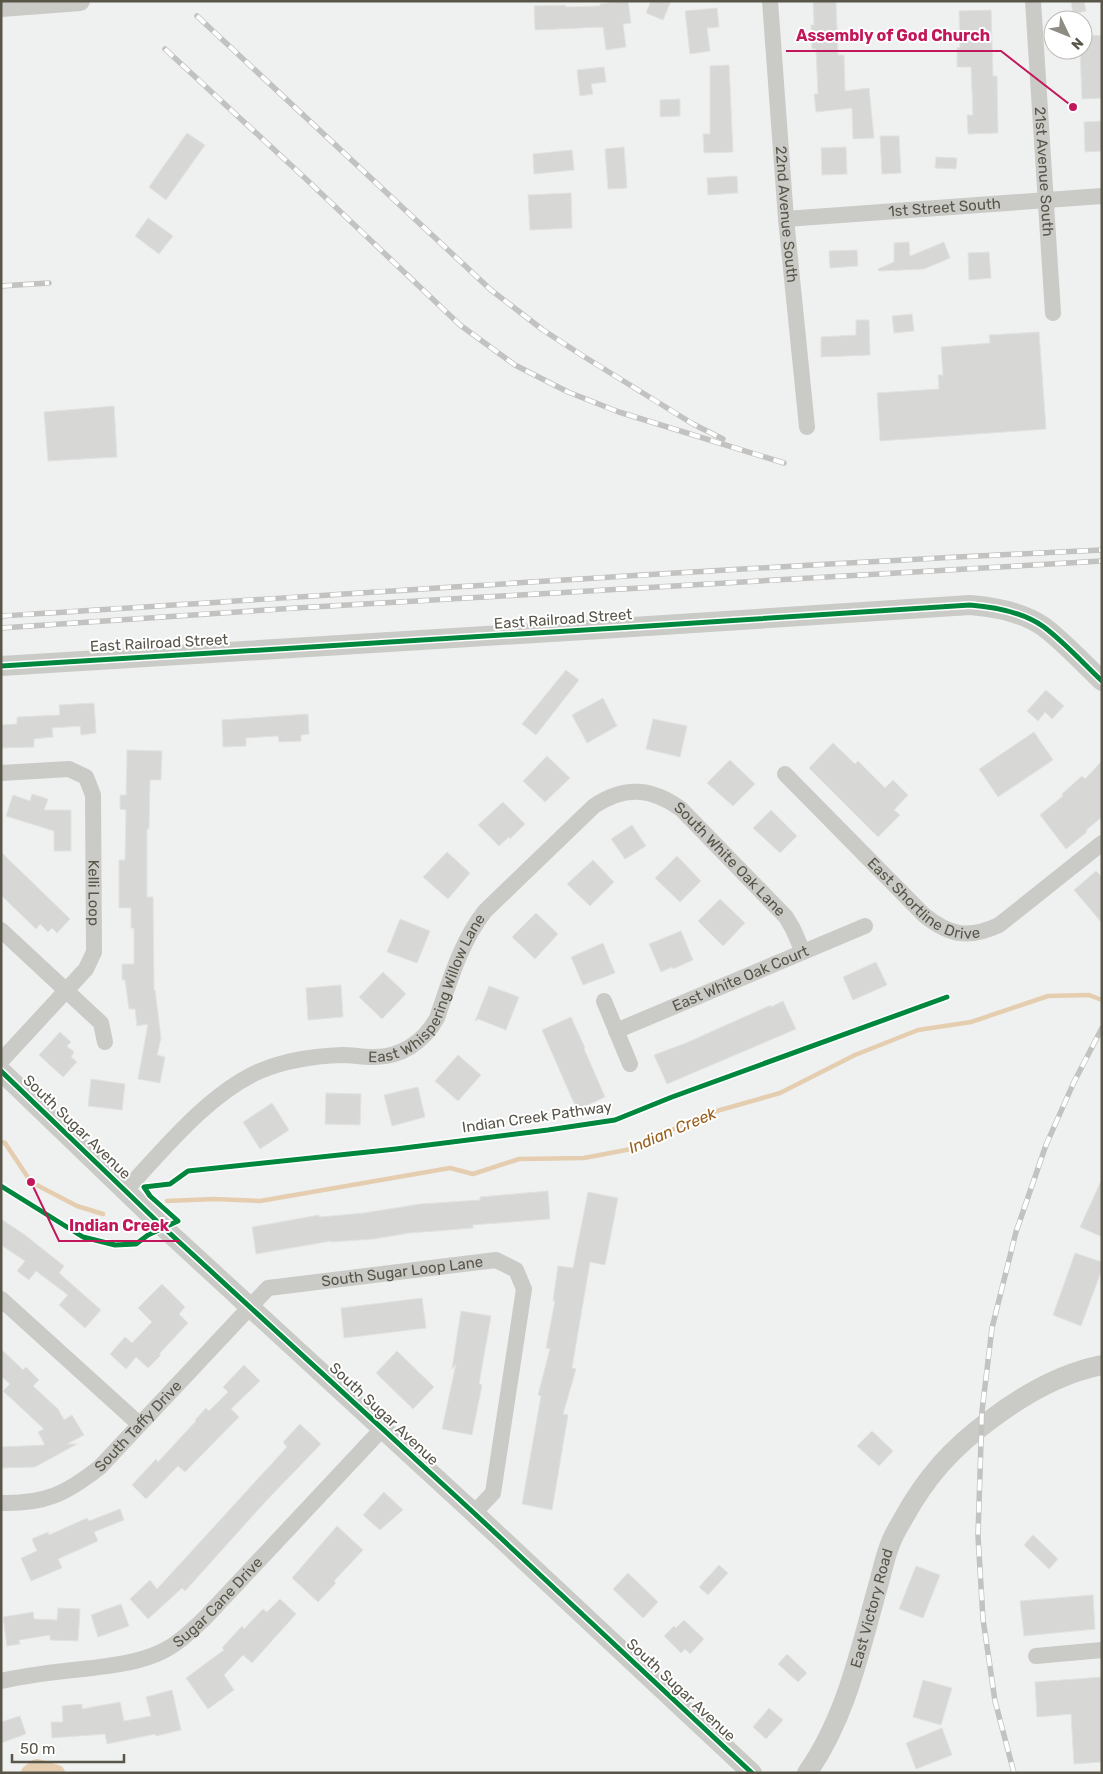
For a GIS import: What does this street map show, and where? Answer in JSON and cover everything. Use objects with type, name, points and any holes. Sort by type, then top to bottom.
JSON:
[{"type":"street","points":[[1,7],[80,1]]},
{"type":"street","name":"22nd Avenue South","points":[[770,1],[786,219],[807,427]]},
{"type":"street","name":"21st Avenue South","points":[[1033,1],[1053,313]]},
{"type":"street","name":"1st Street South","points":[[786,219],[1102,196]]},
{"type":"street","name":"East Railroad Street","points":[[1,666],[970,605],[993,607],[1020,615],[1043,626],[1102,681]]},
{"type":"street","name":"Kelli Loop","points":[[1,773],[69,769],[86,777],[93,795],[94,952],[86,969],[1,1061]]},
{"type":"street","name":"East Shortline Drive","points":[[785,774],[924,915],[936,925],[948,931],[967,934],[984,932],[999,925],[1102,843]]},
{"type":"street","name":"South White Oak Lane","points":[[636,791],[651,793],[667,799],[681,809],[786,917],[803,952]]},
{"type":"street","name":"East Whispering Willow Lane","points":[[125,1191],[205,1108],[223,1092],[259,1071],[310,1057],[343,1055],[388,1056],[408,1049],[431,1029],[463,945],[473,926],[485,911],[594,806],[620,793],[636,791]]},
{"type":"street","name":"East White Oak Court","points":[[616,1031],[865,926]]},
{"type":"street","points":[[1,930],[101,1023],[105,1042]]},
{"type":"street","points":[[604,1001],[630,1064]]},
{"type":"street","name":"South Sugar Avenue","points":[[1,1071],[125,1191],[752,1773]]},
{"type":"street","name":"South Sugar Loop Lane","points":[[250,1307],[268,1288],[496,1260],[516,1270],[524,1288],[493,1493],[474,1514]]},
{"type":"street","points":[[1,1299],[139,1424]]},
{"type":"street","name":"South Taffy Drive","points":[[1,1502],[21,1503],[51,1497],[77,1485],[100,1467],[250,1307]]},
{"type":"street","name":"East Victory Road","points":[[806,1773],[818,1756],[840,1714],[891,1542],[917,1494],[951,1452],[972,1433],[1004,1410],[1034,1391],[1064,1376],[1102,1365]]},
{"type":"street","name":"Sugar Cane Drive","points":[[1,1681],[139,1660],[163,1651],[185,1637],[382,1429]]},
{"type":"street","points":[[1036,1656],[1102,1650]]},
{"type":"building","points":[[628,1],[631,23],[623,24],[626,47],[606,50],[603,27],[535,30],[534,6],[600,6],[600,4]]},
{"type":"building","points":[[651,1],[671,1],[663,20],[646,13]]},
{"type":"building","points":[[813,1],[836,1],[838,55],[844,55],[845,91],[869,88],[874,138],[853,139],[852,108],[816,112],[814,94],[818,94],[816,49],[812,49],[811,25],[814,25]]},
{"type":"building","points":[[1071,1],[1084,1],[1086,10],[1072,10]]},
{"type":"building","points":[[717,8],[719,27],[707,28],[710,51],[690,54],[685,11]]},
{"type":"building","points":[[991,10],[993,76],[997,76],[998,133],[968,134],[967,115],[973,115],[971,67],[957,67],[957,48],[960,47],[959,11]]},
{"type":"building","points":[[1093,35],[1102,36],[1102,98],[1082,99],[1080,60],[1093,60]]},
{"type":"building","points":[[729,65],[733,152],[704,153],[703,134],[710,134],[710,66]]},
{"type":"building","points":[[604,67],[606,82],[591,84],[593,94],[580,96],[577,70]]},
{"type":"building","points":[[680,99],[680,116],[660,117],[660,100]]},
{"type":"building","points":[[1102,121],[1102,151],[1085,152],[1084,122]]},
{"type":"building","points":[[187,133],[205,145],[166,200],[149,187]]},
{"type":"building","points":[[880,136],[899,136],[901,173],[882,174]]},
{"type":"building","points":[[624,147],[627,188],[608,189],[605,149]]},
{"type":"building","points":[[846,147],[847,174],[822,175],[821,148]]},
{"type":"building","points":[[572,150],[574,170],[534,174],[533,154]]},
{"type":"building","points":[[936,157],[957,158],[956,169],[935,168]]},
{"type":"building","points":[[737,176],[738,193],[708,195],[707,178]]},
{"type":"building","points":[[571,193],[572,228],[530,230],[528,195]]},
{"type":"building","points":[[148,218],[173,236],[159,254],[135,236]]},
{"type":"building","points":[[909,242],[910,256],[944,242],[950,258],[924,269],[879,271],[878,269],[894,262],[894,243]]},
{"type":"building","points":[[857,250],[858,266],[830,268],[829,251]]},
{"type":"building","points":[[989,252],[991,278],[969,280],[968,253]]},
{"type":"building","points":[[912,314],[914,331],[894,333],[892,316]]},
{"type":"building","points":[[856,320],[869,320],[870,355],[821,357],[821,337],[856,335]]},
{"type":"building","points":[[1039,332],[1046,429],[880,441],[877,393],[939,389],[938,375],[943,375],[941,347],[990,343],[989,335]]},
{"type":"building","points":[[114,406],[117,457],[48,461],[44,412]]},
{"type":"building","points":[[566,670],[579,680],[536,735],[522,724]]},
{"type":"building","points":[[1046,690],[1064,706],[1052,719],[1045,712],[1038,721],[1027,711]]},
{"type":"building","points":[[603,698],[617,726],[587,743],[572,715]]},
{"type":"building","points":[[94,703],[96,733],[81,735],[80,726],[52,728],[53,737],[34,739],[34,747],[1,748],[1,725],[17,724],[17,717],[60,715],[59,705]]},
{"type":"building","points":[[308,714],[309,734],[301,735],[301,741],[279,742],[278,736],[246,738],[246,746],[223,747],[222,720]]},
{"type":"building","points":[[653,719],[687,726],[680,757],[646,749]]},
{"type":"building","points":[[1034,732],[1053,760],[998,797],[979,769]]},
{"type":"building","points":[[833,743],[855,764],[858,761],[885,788],[893,780],[908,795],[894,810],[900,815],[878,837],[809,768]]},
{"type":"building","points":[[127,750],[162,751],[161,780],[150,780],[149,829],[147,829],[147,897],[153,897],[154,990],[161,1038],[157,1055],[165,1057],[160,1083],[138,1079],[148,1024],[137,1026],[135,1009],[129,1009],[125,980],[122,980],[122,964],[134,964],[134,928],[131,928],[131,908],[119,908],[119,860],[125,860],[126,810],[120,809],[120,795],[126,795]]},
{"type":"building","points":[[547,756],[570,778],[545,802],[523,781]]},
{"type":"building","points":[[730,760],[755,784],[733,806],[707,783]]},
{"type":"building","points":[[1102,761],[1102,817],[1066,849],[1040,815],[1063,796],[1062,794],[1082,776],[1085,779]]},
{"type":"building","points":[[32,794],[48,799],[44,810],[71,810],[71,851],[54,851],[54,831],[6,816],[13,795],[30,801]]},
{"type":"building","points":[[503,802],[525,824],[510,839],[509,837],[499,846],[478,825]]},
{"type":"building","points":[[771,810],[797,836],[780,853],[753,828]]},
{"type":"building","points":[[632,825],[646,846],[625,859],[611,839]]},
{"type":"building","points":[[1,852],[70,919],[57,933],[52,928],[48,932],[40,924],[36,929],[1,895]]},
{"type":"building","points":[[447,852],[470,873],[448,899],[423,877]]},
{"type":"building","points":[[677,856],[701,881],[680,902],[655,878]]},
{"type":"building","points":[[593,860],[614,882],[590,906],[567,884]]},
{"type":"building","points":[[1096,871],[1102,877],[1102,923],[1074,890]]},
{"type":"building","points":[[720,899],[745,923],[723,946],[698,921]]},
{"type":"building","points":[[536,913],[558,934],[535,959],[512,937]]},
{"type":"building","points":[[400,919],[430,931],[417,963],[387,952]]},
{"type":"building","points":[[681,931],[693,960],[661,972],[649,944]]},
{"type":"building","points":[[603,943],[615,973],[583,985],[571,957]]},
{"type":"building","points":[[876,962],[887,985],[853,1000],[843,977]]},
{"type":"building","points":[[383,972],[406,994],[382,1019],[359,997]]},
{"type":"building","points":[[341,985],[343,1017],[308,1020],[306,988]]},
{"type":"building","points":[[489,986],[519,997],[506,1030],[478,1019],[475,1021]]},
{"type":"building","points":[[783,1001],[796,1029],[667,1084],[654,1055]]},
{"type":"building","points":[[571,1017],[605,1097],[577,1110],[542,1030]]},
{"type":"building","points":[[60,1032],[71,1042],[67,1046],[74,1052],[71,1057],[77,1062],[63,1077],[39,1055]]},
{"type":"building","points":[[458,1055],[481,1075],[458,1101],[435,1081]]},
{"type":"building","points":[[91,1079],[125,1084],[122,1110],[88,1106]]},
{"type":"building","points":[[418,1087],[425,1117],[392,1126],[384,1095]]},
{"type":"building","points":[[326,1093],[361,1094],[360,1125],[325,1124]]},
{"type":"building","points":[[272,1103],[289,1130],[260,1149],[243,1122]]},
{"type":"building","points":[[1102,1179],[1102,1237],[1080,1227]]},
{"type":"building","points":[[548,1191],[550,1219],[473,1225],[473,1228],[410,1233],[373,1239],[331,1241],[256,1254],[252,1227],[319,1215],[319,1217],[364,1213],[420,1204],[480,1200],[480,1197]]},
{"type":"building","points":[[588,1192],[618,1198],[605,1265],[590,1262],[572,1368],[576,1369],[563,1414],[568,1415],[552,1510],[522,1504],[541,1396],[538,1395],[550,1349],[546,1348],[555,1301],[553,1301],[558,1266],[573,1268]]},
{"type":"building","points":[[1,1219],[25,1235],[64,1266],[59,1273],[101,1310],[85,1328],[59,1305],[68,1295],[36,1271],[29,1280],[17,1271],[25,1261],[1,1245]]},
{"type":"building","points":[[1075,1253],[1102,1262],[1102,1269],[1081,1326],[1053,1315]]},
{"type":"building","points":[[162,1284],[185,1307],[179,1314],[188,1323],[148,1368],[136,1357],[126,1369],[110,1354],[125,1337],[132,1343],[152,1322],[138,1308]]},
{"type":"building","points":[[422,1298],[426,1328],[344,1338],[341,1308]]},
{"type":"building","points":[[461,1311],[491,1316],[479,1384],[482,1385],[472,1435],[442,1429],[456,1364],[452,1369]]},
{"type":"building","points":[[1,1349],[23,1370],[26,1367],[39,1380],[33,1386],[58,1409],[64,1420],[72,1415],[84,1435],[67,1444],[77,1444],[35,1467],[1,1468],[1,1447],[45,1445],[38,1432],[44,1429],[3,1391],[10,1384],[1,1376]]},
{"type":"building","points":[[397,1351],[434,1387],[413,1409],[376,1373]]},
{"type":"building","points":[[244,1365],[260,1381],[231,1409],[239,1417],[185,1472],[178,1466],[146,1499],[132,1485],[156,1459],[158,1462],[206,1408],[209,1411],[228,1392],[223,1387]]},
{"type":"building","points":[[300,1424],[321,1444],[266,1501],[185,1591],[182,1588],[148,1619],[130,1599],[150,1580],[157,1589],[287,1447],[283,1442]]},
{"type":"building","points":[[872,1431],[893,1451],[879,1466],[857,1446]]},
{"type":"building","points":[[384,1492],[403,1510],[380,1530],[363,1515]]},
{"type":"building","points":[[120,1509],[124,1520],[94,1532],[98,1541],[58,1559],[62,1568],[31,1581],[21,1558],[37,1551],[32,1539],[48,1532],[49,1535],[87,1518],[89,1521]]},
{"type":"building","points":[[337,1526],[363,1550],[334,1581],[336,1583],[318,1602],[292,1578]]},
{"type":"building","points":[[1033,1535],[1058,1559],[1049,1569],[1024,1545]]},
{"type":"building","points":[[719,1565],[728,1573],[708,1595],[699,1587]]},
{"type":"building","points":[[916,1566],[940,1575],[923,1618],[899,1609]]},
{"type":"building","points":[[628,1573],[658,1602],[643,1618],[613,1589]]},
{"type":"building","points":[[1093,1595],[1095,1629],[1024,1636],[1020,1601]]},
{"type":"building","points":[[280,1599],[296,1614],[252,1663],[243,1655],[224,1675],[234,1690],[208,1709],[186,1678],[224,1650],[222,1648],[242,1626],[244,1629],[263,1609],[267,1612]]},
{"type":"building","points":[[121,1604],[129,1626],[98,1637],[91,1615]]},
{"type":"building","points":[[58,1608],[80,1609],[78,1641],[50,1640],[50,1635],[19,1640],[20,1644],[7,1646],[3,1617],[33,1612],[34,1619],[57,1620]]},
{"type":"building","points":[[684,1620],[704,1639],[690,1654],[685,1649],[681,1653],[664,1636],[674,1626],[676,1628]]},
{"type":"building","points":[[787,1654],[807,1673],[798,1682],[778,1664]]},
{"type":"building","points":[[1102,1677],[1102,1762],[1074,1764],[1071,1714],[1037,1717],[1035,1682]]},
{"type":"building","points":[[923,1680],[952,1688],[941,1725],[913,1717]]},
{"type":"building","points":[[172,1690],[181,1730],[107,1744],[105,1734],[52,1738],[51,1722],[63,1722],[62,1706],[82,1704],[82,1709],[120,1702],[124,1721],[151,1716],[146,1697]]},
{"type":"building","points":[[769,1708],[783,1720],[766,1739],[753,1727]]},
{"type":"building","points":[[20,1716],[26,1734],[1,1743],[1,1722]]},
{"type":"building","points":[[942,1728],[952,1755],[916,1769],[906,1743]]},
{"type":"waterway","name":"Indian Creek","points":[[167,1201],[214,1199],[260,1201],[450,1168],[473,1174],[519,1159],[584,1158],[631,1149],[706,1114],[780,1093],[855,1055],[918,1030],[971,1022],[1048,996],[1089,995],[1102,1000]]},
{"type":"waterway","name":"Indian Creek","points":[[1,1142],[5,1143],[31,1182],[77,1206],[103,1214]]},
{"type":"waterway","points":[[29,1773],[37,1767],[57,1773]]},
{"type":"railway","points":[[197,16],[491,290],[543,330],[583,356],[693,424],[723,439]]},
{"type":"railway","points":[[165,49],[460,325],[515,365],[568,392],[619,412],[784,463]]},
{"type":"railway","points":[[1,286],[49,283]]},
{"type":"railway","points":[[1,616],[689,572],[1102,550]]},
{"type":"railway","points":[[1,628],[296,608],[1102,561]]},
{"type":"railway","points":[[1014,1773],[995,1701],[983,1619],[978,1536],[982,1411],[992,1328],[1016,1232],[1046,1145],[1074,1082],[1102,1028]]},
{"type":"cycle path","points":[[1,666],[970,605],[1008,611],[1036,622],[1059,640],[1102,681]]},
{"type":"cycle path","name":"Indian Creek Pathway","points":[[1,1186],[83,1237],[115,1245],[136,1244],[148,1235],[178,1221],[150,1196],[144,1187],[170,1184],[188,1171],[396,1149],[615,1120],[672,1097],[947,997]]},
{"type":"cycle path","points":[[1,1071],[164,1228],[474,1513],[752,1773]]},
{"type":"place","name":"Assembly of God Church","points":[[1073,107]]},
{"type":"place","name":"Indian Creek","points":[[31,1182]]}]
